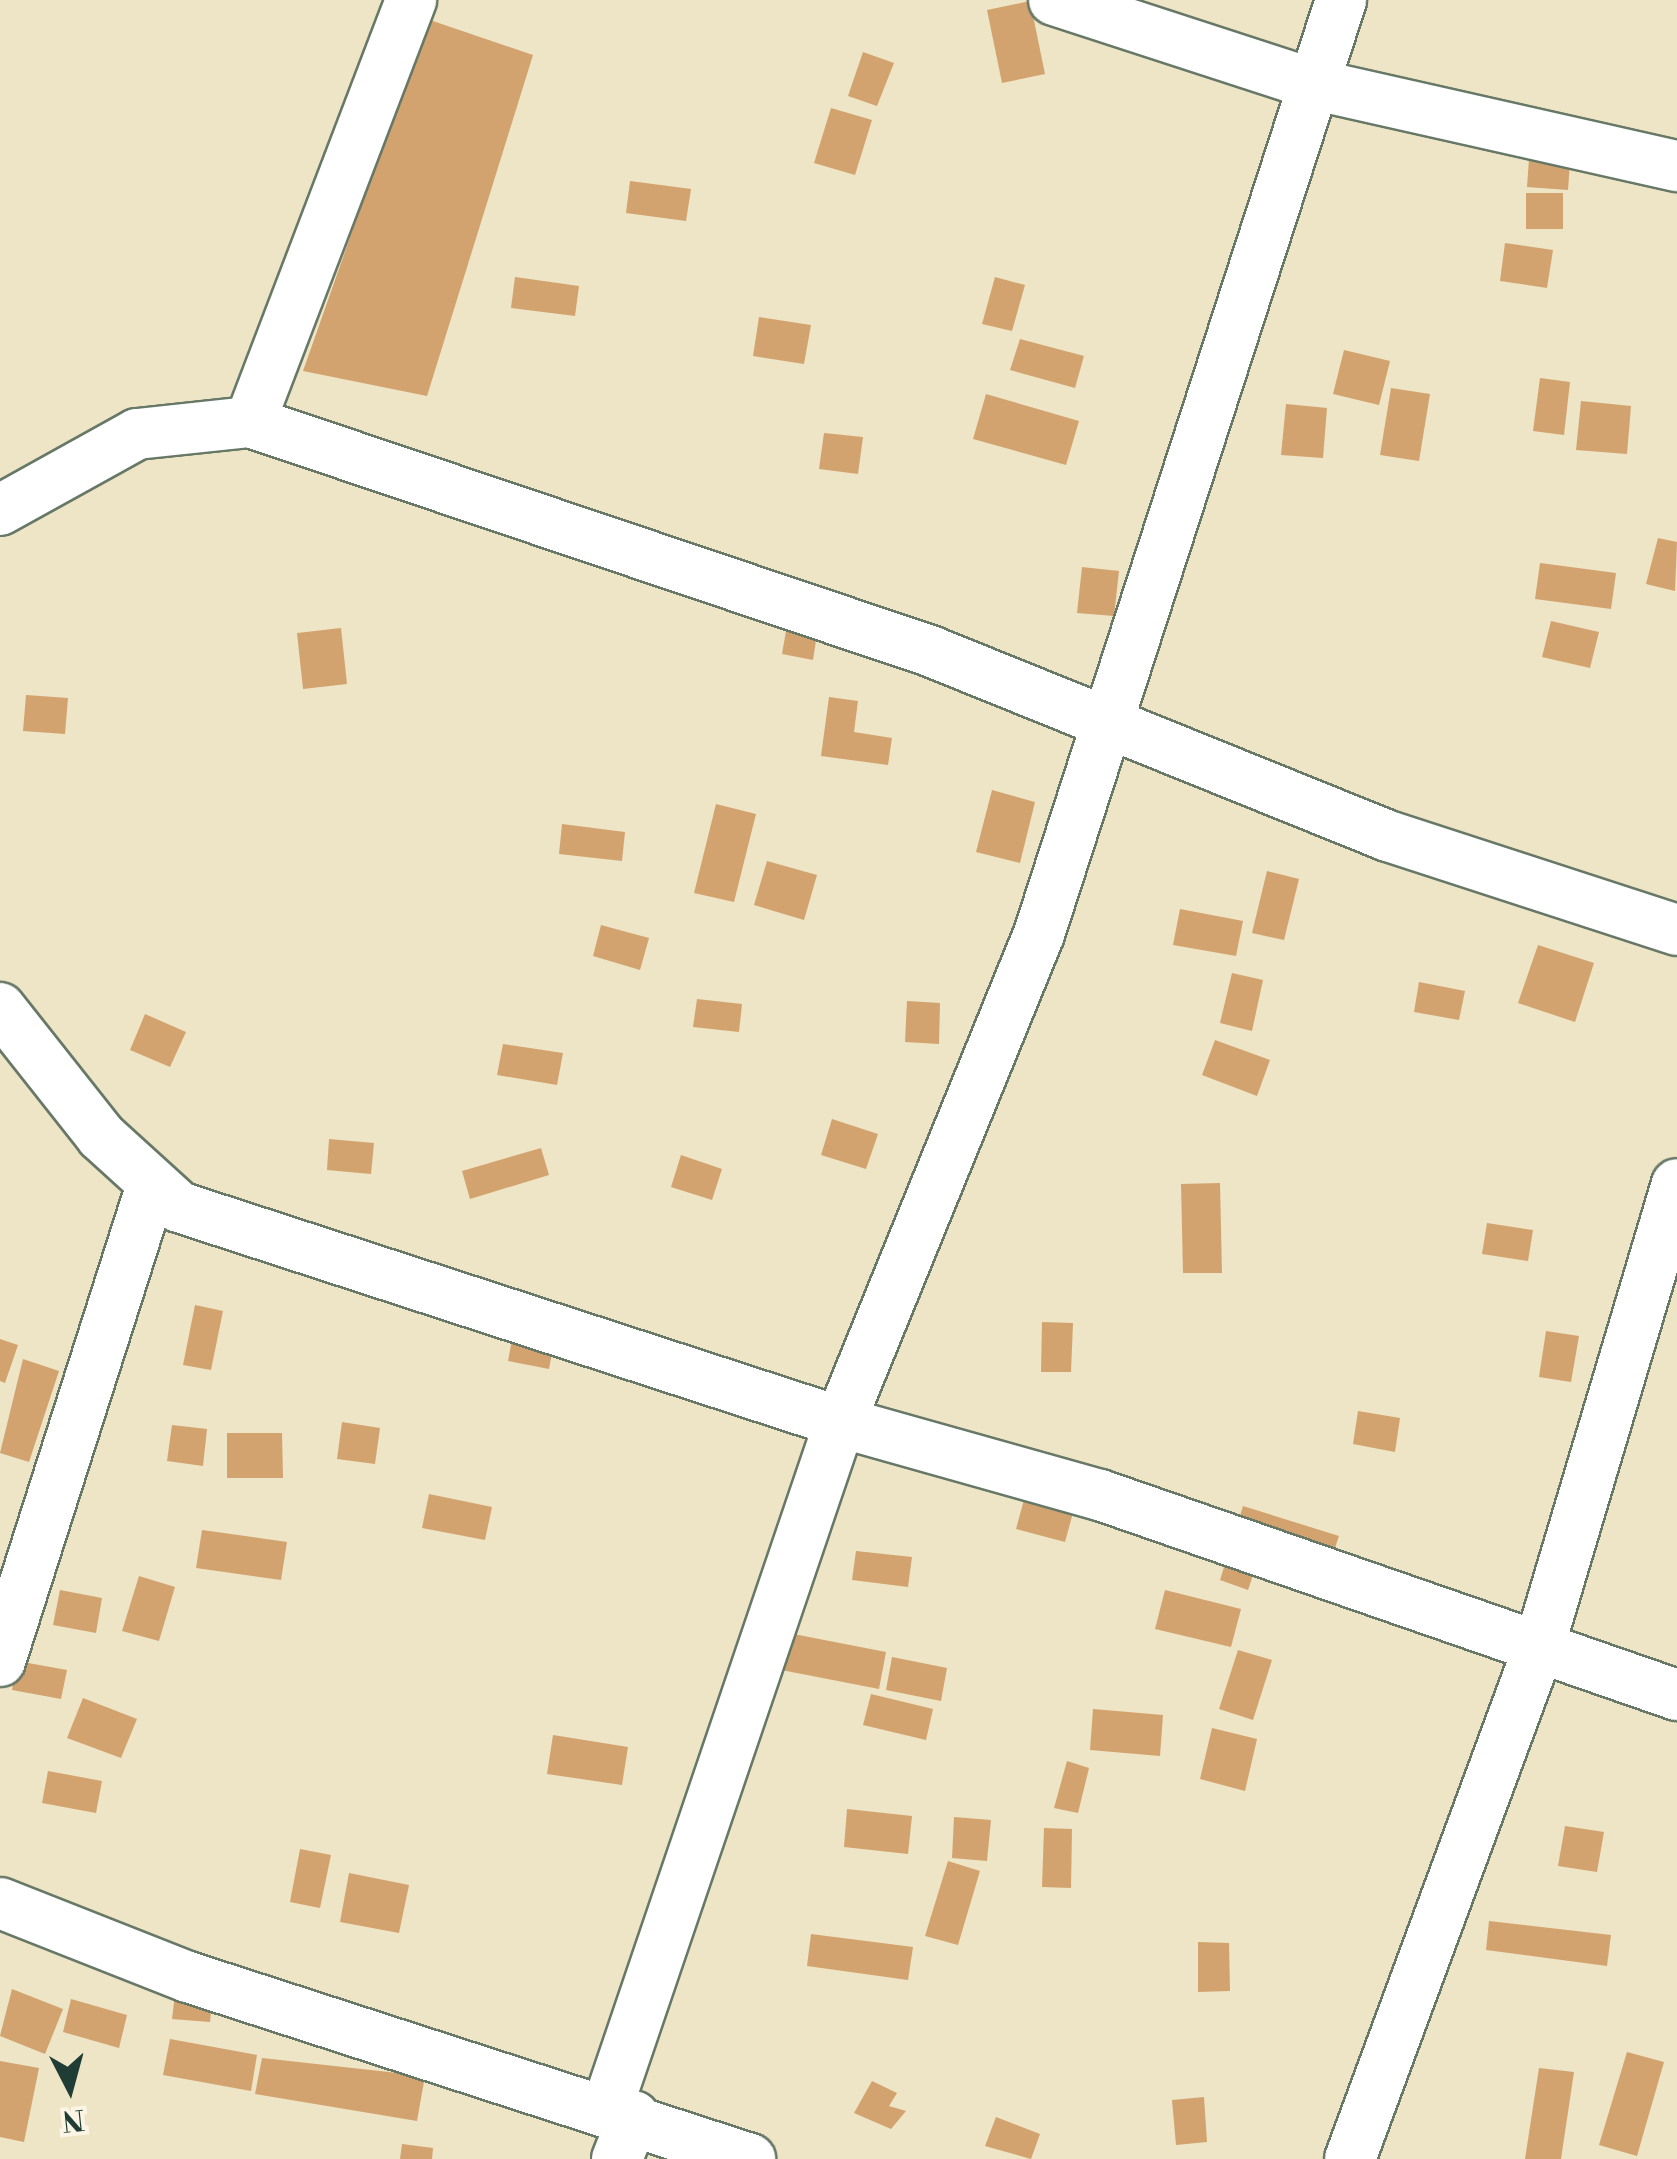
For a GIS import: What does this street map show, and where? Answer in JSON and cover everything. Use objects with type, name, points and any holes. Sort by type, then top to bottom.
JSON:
[{"type":"street","points":[[250,422],[411,0]]},
{"type":"street","points":[[1054,0],[1312,84],[1677,166]]},
{"type":"street","points":[[619,2128],[840,1422],[1039,934],[1341,0]]},
{"type":"street","points":[[0,510],[138,434],[250,422],[930,651],[1388,836],[1677,930]]},
{"type":"street","points":[[0,1008],[151,1188],[180,1207],[840,1422],[1100,1495],[1538,1650],[1677,1695]]},
{"type":"street","points":[[1350,2159],[1538,1650],[1677,1184]]},
{"type":"street","points":[[0,1661],[151,1188]]},
{"type":"street","points":[[0,1903],[188,1977],[619,2128],[750,2159]]},
{"type":"building","points":[[1030,1],[1045,74],[1002,83],[987,10]]},
{"type":"building","points":[[427,19],[533,55],[427,396],[303,371]]},
{"type":"building","points":[[863,52],[894,63],[877,106],[848,96]]},
{"type":"building","points":[[831,108],[872,120],[855,175],[814,163]]},
{"type":"building","points":[[1530,145],[1571,149],[1568,190],[1527,187]]},
{"type":"building","points":[[630,181],[691,189],[686,221],[626,213]]},
{"type":"building","points":[[1526,193],[1563,193],[1563,229],[1526,229]]},
{"type":"building","points":[[1505,243],[1553,250],[1547,288],[1500,281]]},
{"type":"building","points":[[515,277],[579,286],[575,316],[511,308]]},
{"type":"building","points":[[995,277],[1025,285],[1012,331],[982,324]]},
{"type":"building","points":[[759,317],[811,325],[804,364],[753,356]]},
{"type":"building","points":[[1020,339],[1084,356],[1075,388],[1010,370]]},
{"type":"building","points":[[1344,350],[1390,361],[1379,405],[1333,394]]},
{"type":"building","points":[[1540,378],[1570,382],[1564,435],[1533,431]]},
{"type":"building","points":[[1391,388],[1430,394],[1419,461],[1380,455]]},
{"type":"building","points":[[986,394],[1079,421],[1066,465],[973,439]]},
{"type":"building","points":[[1581,401],[1631,406],[1627,454],[1576,450]]},
{"type":"building","points":[[1286,404],[1327,408],[1323,458],[1281,455]]},
{"type":"building","points":[[824,433],[863,437],[858,474],[819,469]]},
{"type":"building","points":[[1658,538],[1677,542],[1675,591],[1646,584]]},
{"type":"building","points":[[1540,563],[1616,573],[1611,609],[1535,599]]},
{"type":"building","points":[[1082,567],[1119,571],[1114,616],[1077,613]]},
{"type":"building","points":[[791,602],[821,608],[813,660],[782,654]]},
{"type":"building","points":[[1551,621],[1599,632],[1590,668],[1542,657]]},
{"type":"building","points":[[341,628],[347,684],[303,689],[297,633]]},
{"type":"building","points":[[26,695],[68,698],[65,734],[23,731]]},
{"type":"building","points":[[829,697],[858,701],[854,732],[892,738],[888,765],[821,756]]},
{"type":"building","points":[[992,790],[1035,802],[1020,863],[976,852]]},
{"type":"building","points":[[716,804],[756,814],[734,902],[694,893]]},
{"type":"building","points":[[562,824],[625,832],[622,861],[559,854]]},
{"type":"building","points":[[767,861],[817,875],[804,920],[754,905]]},
{"type":"building","points":[[1267,871],[1299,879],[1284,940],[1252,933]]},
{"type":"building","points":[[1180,909],[1243,921],[1236,956],[1173,945]]},
{"type":"building","points":[[601,925],[649,938],[640,970],[593,956]]},
{"type":"building","points":[[1538,945],[1594,963],[1575,1022],[1518,1003]]},
{"type":"building","points":[[1232,973],[1263,980],[1252,1031],[1220,1023]]},
{"type":"building","points":[[1419,982],[1465,991],[1459,1020],[1414,1012]]},
{"type":"building","points":[[697,999],[742,1004],[739,1032],[693,1027]]},
{"type":"building","points":[[907,1001],[940,1003],[939,1044],[905,1042]]},
{"type":"building","points":[[145,1014],[186,1032],[170,1067],[130,1050]]},
{"type":"building","points":[[1215,1040],[1270,1060],[1257,1096],[1202,1075]]},
{"type":"building","points":[[503,1044],[563,1053],[557,1085],[497,1075]]},
{"type":"building","points":[[832,1119],[878,1134],[866,1169],[821,1155]]},
{"type":"building","points":[[329,1139],[374,1143],[371,1174],[327,1170]]},
{"type":"building","points":[[541,1148],[549,1175],[470,1199],[462,1171]]},
{"type":"building","points":[[681,1155],[722,1169],[712,1200],[671,1187]]},
{"type":"building","points":[[1220,1183],[1222,1273],[1183,1273],[1181,1184]]},
{"type":"building","points":[[1487,1223],[1533,1230],[1528,1261],[1482,1254]]},
{"type":"building","points":[[195,1305],[223,1311],[211,1370],[183,1365]]},
{"type":"building","points":[[1042,1322],[1073,1323],[1071,1372],[1041,1372]]},
{"type":"building","points":[[514,1329],[555,1337],[549,1369],[508,1361]]},
{"type":"building","points":[[1546,1331],[1579,1336],[1571,1382],[1539,1377]]},
{"type":"building","points":[[0,1339],[18,1345],[5,1383],[0,1381]]},
{"type":"building","points":[[23,1359],[59,1371],[29,1462],[0,1453]]},
{"type":"building","points":[[1358,1411],[1400,1418],[1395,1452],[1353,1444]]},
{"type":"building","points":[[342,1422],[380,1428],[375,1464],[337,1459]]},
{"type":"building","points":[[172,1425],[207,1429],[203,1466],[167,1461]]},
{"type":"building","points":[[227,1433],[282,1433],[283,1478],[227,1478]]},
{"type":"building","points":[[429,1494],[492,1507],[485,1540],[422,1528]]},
{"type":"building","points":[[1025,1496],[1074,1509],[1065,1542],[1016,1529]]},
{"type":"building","points":[[1243,1506],[1339,1536],[1328,1569],[1262,1548],[1248,1590],[1220,1580]]},
{"type":"building","points":[[202,1530],[287,1542],[281,1580],[196,1568]]},
{"type":"building","points":[[856,1551],[912,1557],[908,1587],[852,1580]]},
{"type":"building","points":[[139,1576],[175,1587],[159,1641],[122,1631]]},
{"type":"building","points":[[60,1590],[102,1598],[96,1633],[53,1625]]},
{"type":"building","points":[[1165,1590],[1241,1609],[1231,1647],[1155,1629]]},
{"type":"building","points":[[778,1631],[886,1652],[879,1689],[771,1668]]},
{"type":"building","points":[[1238,1650],[1272,1660],[1253,1720],[1219,1709]]},
{"type":"building","points":[[892,1657],[947,1668],[941,1701],[886,1690]]},
{"type":"building","points":[[17,1661],[67,1670],[61,1699],[12,1690]]},
{"type":"building","points":[[871,1694],[933,1709],[926,1740],[863,1725]]},
{"type":"building","points":[[83,1698],[137,1719],[121,1758],[67,1738]]},
{"type":"building","points":[[1093,1709],[1163,1715],[1160,1756],[1090,1750]]},
{"type":"building","points":[[1212,1728],[1257,1739],[1245,1791],[1200,1779]]},
{"type":"building","points":[[553,1735],[628,1747],[622,1785],[547,1774]]},
{"type":"building","points":[[1067,1761],[1089,1768],[1078,1813],[1054,1808]]},
{"type":"building","points":[[48,1771],[102,1781],[96,1813],[42,1803]]},
{"type":"building","points":[[847,1809],[912,1816],[908,1854],[844,1847]]},
{"type":"building","points":[[954,1817],[991,1820],[987,1861],[952,1858]]},
{"type":"building","points":[[1565,1826],[1604,1832],[1597,1872],[1558,1866]]},
{"type":"building","points":[[1044,1828],[1072,1829],[1071,1888],[1042,1887]]},
{"type":"building","points":[[300,1849],[331,1855],[320,1908],[290,1902]]},
{"type":"building","points":[[948,1861],[980,1871],[958,1945],[925,1936]]},
{"type":"building","points":[[349,1873],[409,1885],[399,1933],[340,1922]]},
{"type":"building","points":[[1489,1921],[1611,1935],[1607,1966],[1486,1950]]},
{"type":"building","points":[[811,1934],[913,1947],[908,1980],[807,1966]]},
{"type":"building","points":[[1198,1942],[1229,1943],[1230,1991],[1198,1992]]},
{"type":"building","points":[[176,1986],[213,1990],[210,2022],[172,2019]]},
{"type":"building","points":[[12,1989],[63,2009],[45,2054],[0,2036]]},
{"type":"building","points":[[71,1999],[127,2015],[119,2048],[63,2032]]},
{"type":"building","points":[[170,2039],[257,2055],[251,2091],[163,2075]]},
{"type":"building","points":[[1627,2052],[1664,2062],[1637,2156],[1599,2145]]},
{"type":"building","points":[[262,2058],[425,2076],[417,2121],[255,2094]]},
{"type":"building","points":[[0,2061],[39,2068],[24,2142],[0,2137]]},
{"type":"building","points":[[1539,2068],[1574,2072],[1561,2159],[1525,2159]]},
{"type":"building","points":[[872,2081],[897,2093],[889,2106],[906,2111],[891,2129],[854,2113]]},
{"type":"building","points":[[1204,2097],[1207,2142],[1176,2145],[1172,2100]]},
{"type":"building","points":[[996,2117],[1040,2134],[1031,2159],[985,2146]]},
{"type":"building","points":[[402,2144],[433,2148],[432,2159],[400,2159]]}]
